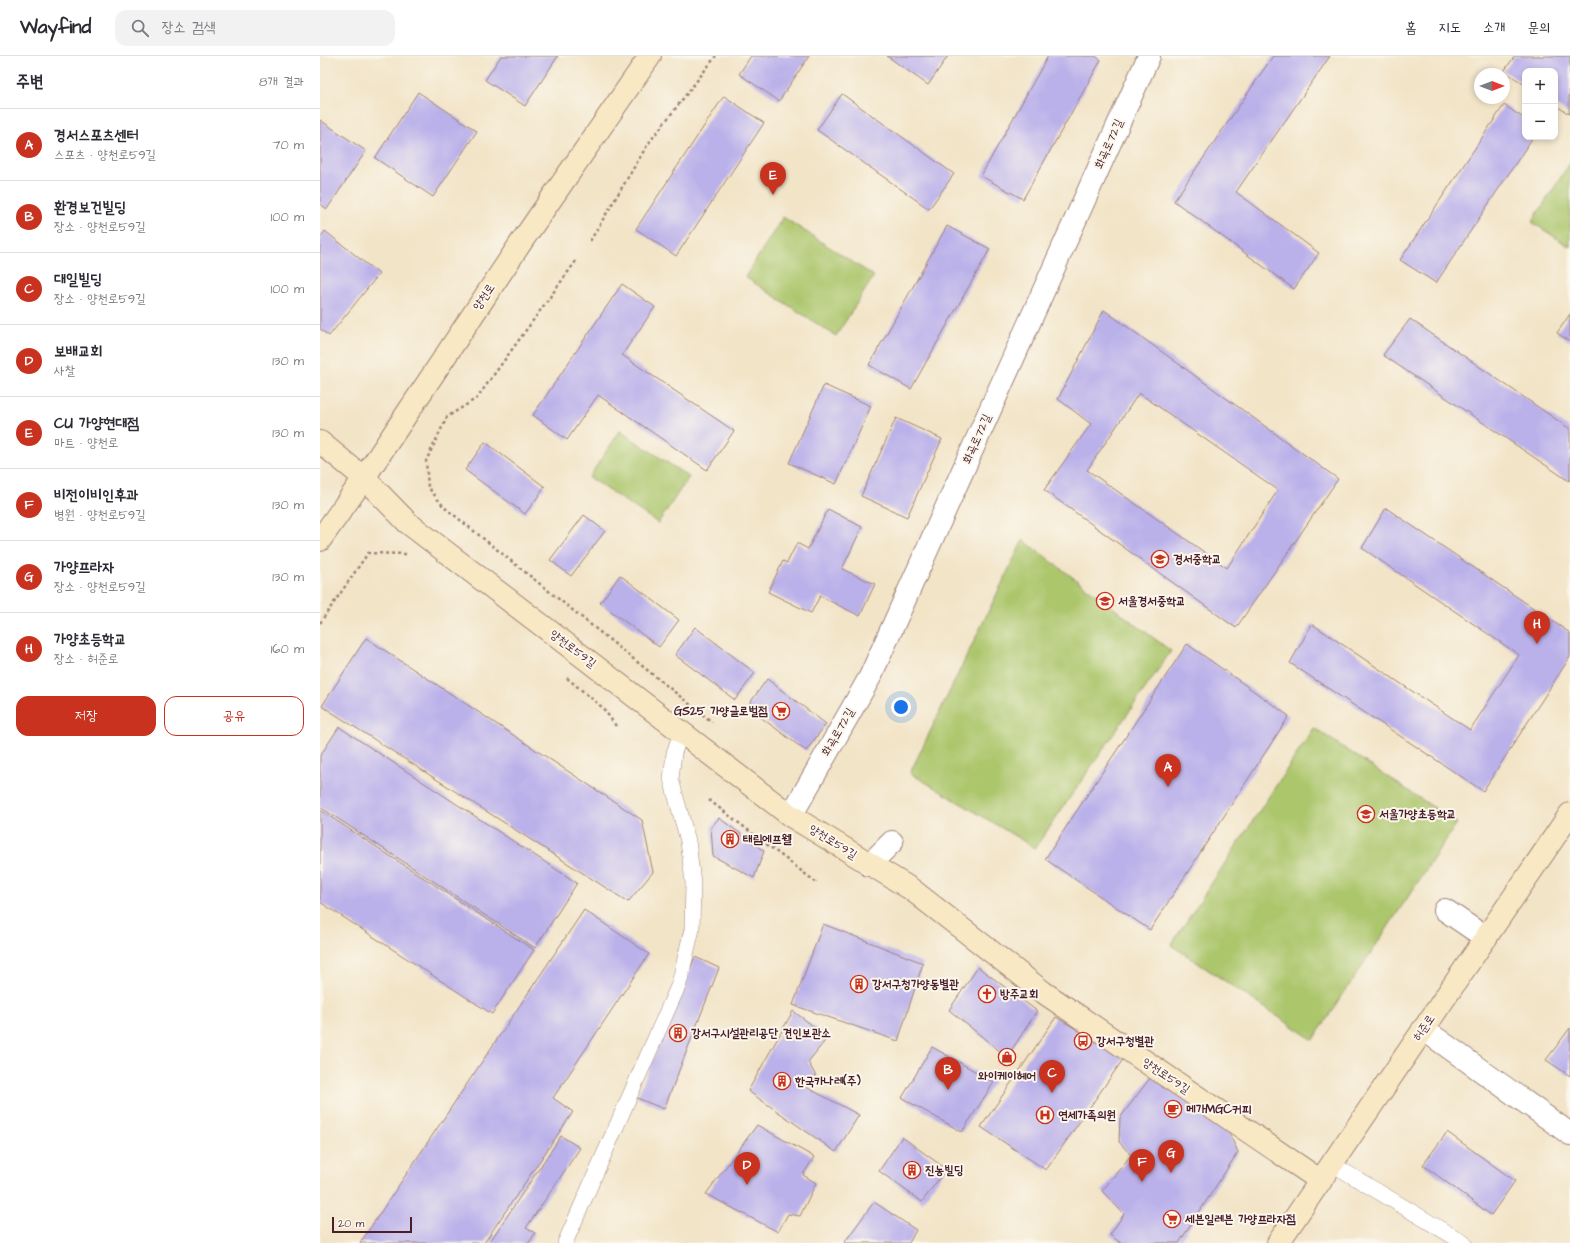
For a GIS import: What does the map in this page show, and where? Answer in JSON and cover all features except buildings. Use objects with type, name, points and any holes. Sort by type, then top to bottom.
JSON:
[{"type":"street","name":"양천로","points":[[320,540],[364,478],[522,241],[650,56]]},
{"type":"street","name":"화곡로72길","points":[[791,816],[870,677],[1149,56]]},
{"type":"street","name":"양천로59길","points":[[320,442],[364,478],[408,523],[791,816],[869,865],[911,889],[1042,992],[1326,1173]]},
{"type":"street","name":"허준로","points":[[1278,1243],[1570,814]]},
{"type":"street","points":[[869,865],[892,842]]},
{"type":"street","points":[[1445,910],[1486,938]]},
{"type":"street","points":[[1423,1029],[1570,1134]]},
{"type":"lane","points":[[565,1243],[679,984],[692,930],[693,883],[688,840],[671,779],[674,753],[681,732]]},
{"type":"lane","points":[[1326,1173],[1464,1243]]},
{"type":"path","points":[[590,241],[648,144],[716,56]]},
{"type":"path","points":[[576,261],[477,398],[447,417],[426,461],[428,487],[444,507],[718,726]]},
{"type":"path","points":[[320,623],[368,553],[409,554]]},
{"type":"path","points":[[561,674],[603,708],[616,726]]},
{"type":"path","points":[[709,800],[817,883]]},
{"type":"green space","points":[[1570,163],[1570,247],[1532,222]]},
{"type":"green space","points":[[783,217],[874,276],[836,336],[745,277]]},
{"type":"green space","points":[[620,431],[689,477],[658,523],[589,477]]},
{"type":"green space","points":[[1023,540],[1171,651],[1035,848],[910,773]]},
{"type":"green space","points":[[1314,728],[1457,823],[1313,1040],[1171,945]]},
{"type":"place","name":"CU 가양현대점","points":[[773,195]]},
{"type":"place","name":"경서중학교","points":[[1160,559]]},
{"type":"place","name":"서울경서중학교","points":[[1105,601]]},
{"type":"place","name":"가양초등학교","points":[[1537,644]]},
{"type":"place","name":"GS25 가양글로벌점","points":[[781,711]]},
{"type":"place","name":"경서스포츠센터","points":[[1168,787]]},
{"type":"place","name":"서울가양초등학교","points":[[1366,814]]},
{"type":"place","name":"태림에프웰","points":[[730,839]]},
{"type":"place","name":"강서구청가양동별관","points":[[859,984]]},
{"type":"place","name":"방주교회","points":[[987,994]]},
{"type":"place","name":"강서구시설관리공단 견인보관소","points":[[678,1033]]},
{"type":"place","name":"강서구청별관","points":[[1083,1041]]},
{"type":"place","name":"와이케이헤어","points":[[1007,1057]]},
{"type":"place","name":"한국카나레(주)","points":[[782,1081]]},
{"type":"place","name":"환경보건빌딩","points":[[948,1090]]},
{"type":"place","name":"대일빌딩","points":[[1052,1093]]},
{"type":"place","name":"메가MGC커피","points":[[1173,1109]]},
{"type":"place","name":"연세가족의원","points":[[1045,1115]]},
{"type":"place","name":"진농빌딩","points":[[912,1170]]},
{"type":"place","name":"가양프라자","points":[[1171,1173]]},
{"type":"place","name":"비전이비인후과","points":[[1142,1182]]},
{"type":"place","name":"보배교회","points":[[747,1185]]},
{"type":"place","name":"세븐일레븐 가양프라자점","points":[[1172,1219]]}]
